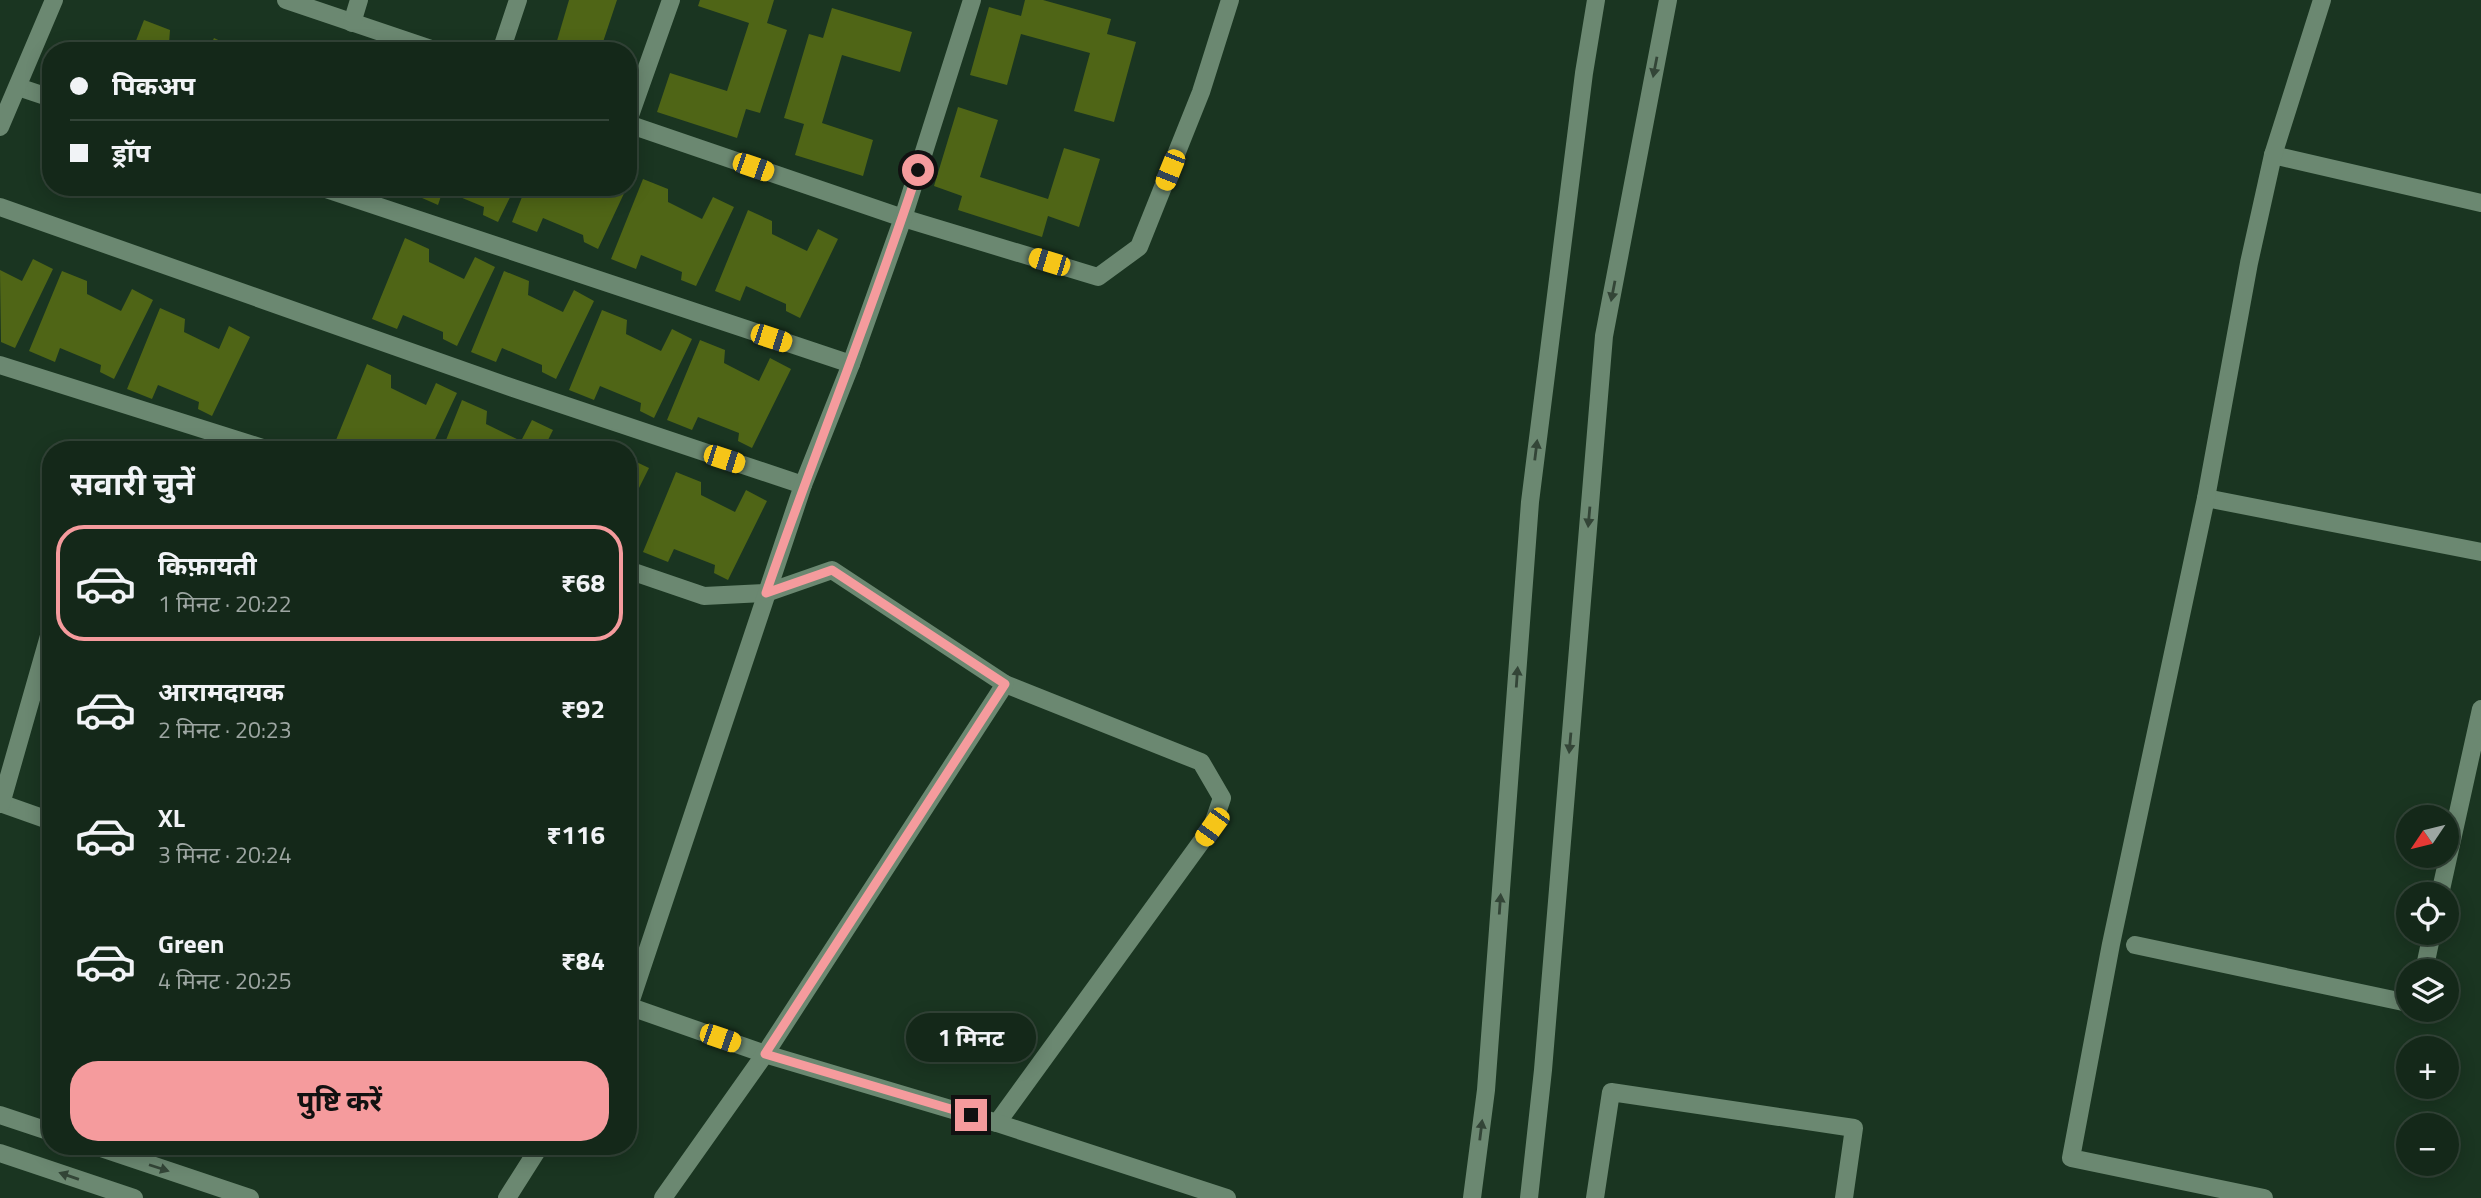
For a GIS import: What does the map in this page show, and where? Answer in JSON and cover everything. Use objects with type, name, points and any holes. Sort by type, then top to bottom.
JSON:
[{"type":"street","points":[[0,127],[54,0]]},
{"type":"street","points":[[286,0],[410,42]]},
{"type":"street","points":[[352,23],[359,0]]},
{"type":"street","points":[[504,42],[518,0]]},
{"type":"street","points":[[637,97],[671,0]]},
{"type":"street","points":[[637,983],[803,485],[851,364],[903,218],[972,0]]},
{"type":"street","points":[[637,126],[903,218],[1098,276],[1139,247],[1201,92],[1230,0]]},
{"type":"street","points":[[1472,1198],[1486,1090],[1530,502],[1584,73],[1596,0]]},
{"type":"street","points":[[1529,1198],[1545,1042],[1604,336],[1668,0]]},
{"type":"street","points":[[2264,1198],[2070,1158],[2111,944],[2206,498],[2249,263],[2273,155],[2322,0]]},
{"type":"street","points":[[18,87],[42,94]]},
{"type":"street","points":[[2273,155],[2481,203]]},
{"type":"street","points":[[347,196],[851,364]]},
{"type":"street","points":[[0,207],[527,393],[803,485]]},
{"type":"street","points":[[0,365],[235,441]]},
{"type":"street","points":[[2206,498],[2481,552]]},
{"type":"street","points":[[637,573],[704,596],[766,593],[832,570],[1005,684],[1201,762],[1222,799],[1212,827],[997,1123]]},
{"type":"street","points":[[42,660],[1,804],[42,818]]},
{"type":"street","points":[[663,1198],[765,1054],[1005,684]]},
{"type":"street","points":[[2443,882],[2481,709]]},
{"type":"street","points":[[2135,945],[2396,1000]]},
{"type":"street","points":[[637,1010],[765,1054],[997,1123],[1227,1198]]},
{"type":"street","points":[[1595,1198],[1611,1092],[1854,1128],[1844,1198]]},
{"type":"street","points":[[0,1115],[42,1129]]},
{"type":"street","points":[[0,1153],[134,1198]]},
{"type":"street","points":[[121,1155],[250,1198]]},
{"type":"street","points":[[507,1198],[534,1155]]},
{"type":"building","points":[[569,0],[617,0],[603,42],[557,42]]},
{"type":"building","points":[[700,0],[774,0],[767,23],[787,30],[760,113],[746,109],[737,138],[657,112],[670,73],[727,91],[749,23],[698,6]]},
{"type":"building","points":[[1025,0],[1043,0],[1111,19],[1107,34],[1136,42],[1114,122],[1074,111],[1090,53],[1021,34],[1007,85],[970,75],[989,7],[1021,16]]},
{"type":"building","points":[[832,8],[912,32],[900,72],[842,55],[822,123],[873,140],[863,176],[795,155],[804,124],[784,118],[809,34],[823,38]]},
{"type":"building","points":[[144,20],[170,30],[169,42],[135,42]]},
{"type":"building","points":[[958,107],[998,120],[980,177],[1048,199],[1064,148],[1100,159],[1079,227],[1048,216],[1042,237],[958,210],[962,196],[934,186]]},
{"type":"building","points":[[643,179],[668,189],[668,202],[702,219],[713,197],[734,207],[696,286],[681,280],[682,272],[641,255],[636,269],[611,259]]},
{"type":"building","points":[[418,196],[441,196],[438,205]]},
{"type":"building","points":[[457,196],[511,196],[498,222],[483,215],[484,207]]},
{"type":"building","points":[[522,196],[623,196],[598,249],[584,242],[583,235],[543,218],[537,232],[512,222]]},
{"type":"building","points":[[748,210],[772,221],[772,234],[807,251],[818,229],[838,239],[800,318],[786,311],[786,304],[746,286],[740,301],[715,291]]},
{"type":"building","points":[[405,238],[429,249],[429,262],[464,279],[475,257],[495,267],[457,346],[443,339],[443,332],[403,315],[397,329],[372,319]]},
{"type":"building","points":[[33,259],[53,269],[15,348],[1,342],[0,270],[22,281]]},
{"type":"building","points":[[62,271],[87,281],[87,294],[121,311],[132,289],[153,300],[114,379],[100,372],[101,365],[60,348],[55,362],[29,351]]},
{"type":"building","points":[[504,271],[529,281],[528,295],[563,312],[574,290],[594,301],[556,379],[542,372],[542,365],[502,348],[496,362],[471,352]]},
{"type":"building","points":[[160,308],[185,319],[184,332],[219,349],[229,326],[250,337],[212,416],[198,409],[199,402],[158,385],[152,399],[127,389]]},
{"type":"building","points":[[602,310],[627,320],[626,334],[661,351],[672,329],[692,339],[654,418],[640,411],[641,403],[600,386],[594,400],[569,390]]},
{"type":"building","points":[[700,340],[725,350],[724,363],[759,381],[770,358],[791,369],[752,448],[738,441],[739,433],[698,417],[692,430],[667,420]]},
{"type":"building","points":[[367,364],[391,375],[391,388],[426,405],[436,383],[457,393],[434,441],[336,441]]},
{"type":"building","points":[[462,400],[487,411],[486,424],[521,441],[446,441]]},
{"type":"building","points":[[532,420],[553,430],[548,441],[521,441]]},
{"type":"building","points":[[637,462],[649,468],[637,492]]},
{"type":"building","points":[[676,472],[701,482],[701,495],[735,512],[746,490],[767,501],[728,580],[714,573],[715,565],[674,549],[668,562],[643,552]]},
{"type":"route","points":[[918,170],[851,364],[803,485],[766,593],[832,570],[1005,684],[765,1054],[971,1115]]}]
